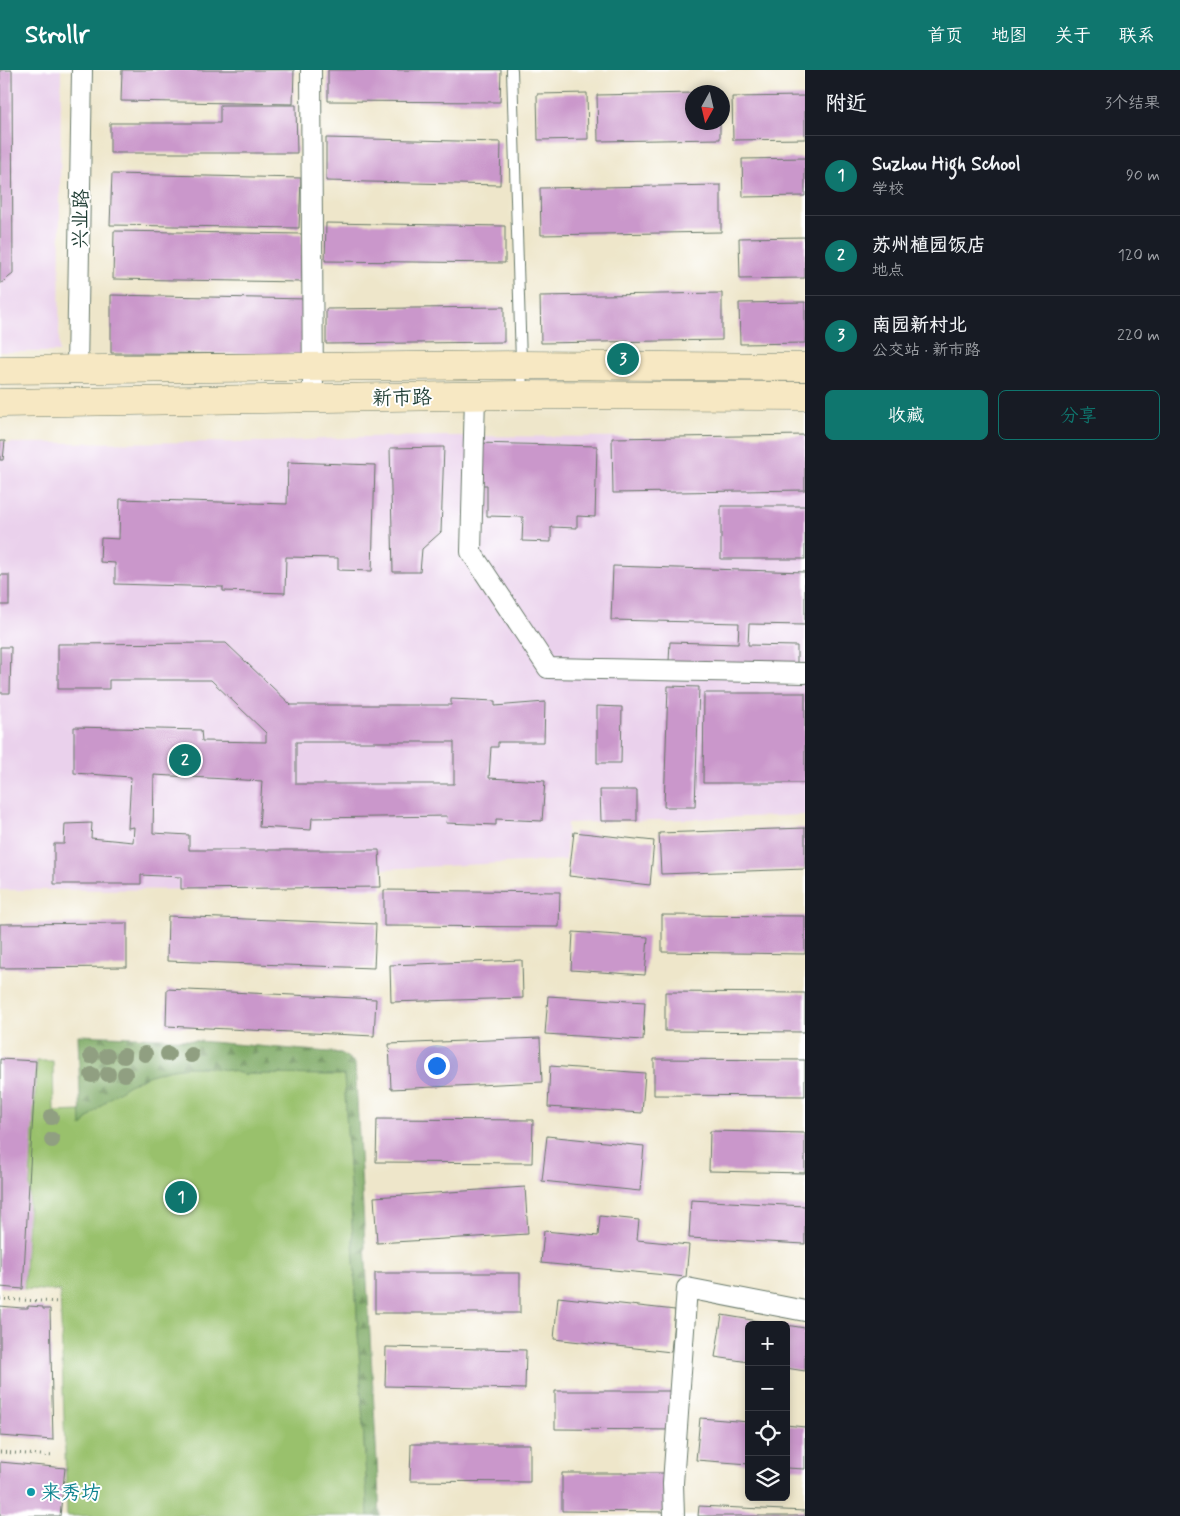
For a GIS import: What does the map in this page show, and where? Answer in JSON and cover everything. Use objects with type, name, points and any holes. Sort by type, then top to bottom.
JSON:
[{"type":"main road","name":"新市路","points":[[0,370],[521,365],[805,367]]},
{"type":"main road","name":"新市路","points":[[0,403],[522,395],[805,396]]},
{"type":"street","name":"兴业路","points":[[77,369],[82,70]]},
{"type":"street","points":[[311,70],[313,398]]},
{"type":"street","points":[[475,396],[471,552],[548,668],[805,673]]},
{"type":"street","points":[[674,1516],[673,1483],[687,1288],[805,1311]]},
{"type":"lane","points":[[512,70],[522,395]]},
{"type":"path","points":[[0,1299],[60,1302]]},
{"type":"path","points":[[0,1452],[54,1456]]},
{"type":"shaded area","points":[[0,70],[61,70],[59,352],[0,352]]},
{"type":"shaded area","points":[[360,437],[805,438],[805,815],[567,823],[566,860],[383,869],[382,889],[0,890],[0,443],[270,442]]},
{"type":"green space","points":[[78,1035],[162,1038],[341,1053],[355,1063],[380,1516],[368,1516],[344,1075],[243,1074],[196,1067],[175,1069],[154,1074],[134,1082],[115,1094],[81,1127]]},
{"type":"green space","points":[[37,1061],[53,1061],[54,1112],[81,1111],[82,1126],[98,1108],[134,1082],[154,1074],[175,1069],[196,1067],[243,1074],[344,1075],[368,1516],[67,1516],[60,1291],[24,1289]]},
{"type":"building","points":[[0,70],[12,70],[13,274],[0,284]]},
{"type":"building","points":[[122,70],[294,70],[293,104],[121,101]]},
{"type":"building","points":[[328,70],[501,70],[500,102],[328,101]]},
{"type":"building","points":[[587,93],[588,139],[538,140],[537,94]]},
{"type":"building","points":[[685,93],[685,130],[720,130],[720,139],[598,141],[597,95]]},
{"type":"building","points":[[805,96],[805,139],[733,140],[732,97]]},
{"type":"building","points":[[220,105],[296,105],[297,153],[110,153],[110,123],[220,123]]},
{"type":"building","points":[[326,138],[501,142],[500,185],[326,181]]},
{"type":"building","points":[[805,158],[805,196],[743,197],[742,159]]},
{"type":"building","points":[[112,174],[301,178],[299,228],[110,225]]},
{"type":"building","points":[[721,185],[721,232],[541,235],[540,188]]},
{"type":"building","points":[[326,223],[505,226],[505,263],[325,261]]},
{"type":"building","points":[[114,231],[302,234],[302,282],[113,279]]},
{"type":"building","points":[[805,237],[805,278],[740,279],[739,238]]},
{"type":"building","points":[[722,293],[722,340],[541,343],[540,296]]},
{"type":"building","points":[[111,295],[307,299],[305,354],[111,353]]},
{"type":"building","points":[[805,302],[805,343],[740,344],[739,303]]},
{"type":"building","points":[[504,307],[504,342],[326,344],[326,309]]},
{"type":"building","points":[[805,435],[805,490],[613,493],[612,438]]},
{"type":"building","points":[[0,441],[5,441],[3,460],[0,460]]},
{"type":"building","points":[[477,443],[597,446],[595,517],[577,516],[577,528],[551,527],[551,542],[522,541],[523,517],[487,516],[487,485],[476,485]]},
{"type":"building","points":[[444,447],[441,532],[422,549],[420,572],[393,572],[390,448]]},
{"type":"building","points":[[288,462],[375,465],[372,571],[338,570],[338,558],[286,557],[285,593],[223,591],[223,587],[115,584],[115,563],[100,562],[101,538],[119,539],[120,499],[287,504]]},
{"type":"building","points":[[721,506],[805,506],[805,559],[721,559]]},
{"type":"building","points":[[613,566],[805,572],[805,625],[749,624],[748,645],[797,646],[797,665],[669,662],[670,642],[738,644],[739,623],[611,620]]},
{"type":"building","points":[[0,575],[9,575],[9,605],[0,605]]},
{"type":"building","points":[[226,643],[291,705],[451,705],[451,699],[495,701],[495,706],[545,702],[544,742],[498,742],[498,747],[491,747],[489,778],[545,781],[542,821],[496,819],[496,825],[446,823],[447,816],[312,818],[311,830],[259,827],[262,781],[154,775],[153,833],[189,835],[189,850],[379,850],[381,887],[181,889],[181,877],[141,875],[141,884],[54,884],[54,844],[64,844],[65,824],[92,823],[91,838],[133,842],[134,827],[128,828],[131,777],[74,773],[74,727],[201,730],[202,741],[266,742],[266,733],[211,680],[109,680],[109,689],[58,689],[58,644]],"holes":[[[296,742],[454,742],[454,784],[296,784]]]},
{"type":"building","points":[[0,647],[11,647],[10,693],[0,693]]},
{"type":"building","points":[[668,686],[699,687],[695,807],[664,807]]},
{"type":"building","points":[[704,693],[805,693],[805,783],[703,783]]},
{"type":"building","points":[[597,706],[622,707],[621,763],[597,763]]},
{"type":"building","points":[[600,790],[637,790],[637,821],[601,821]]},
{"type":"building","points":[[805,828],[805,869],[661,874],[659,833]]},
{"type":"building","points":[[574,832],[654,841],[650,885],[569,876]]},
{"type":"building","points":[[384,890],[560,892],[559,927],[384,926]]},
{"type":"building","points":[[662,915],[805,916],[805,954],[662,952]]},
{"type":"building","points":[[168,916],[376,924],[374,968],[167,961]]},
{"type":"building","points":[[127,923],[127,967],[0,968],[0,924]]},
{"type":"building","points":[[573,932],[648,937],[645,975],[571,970]]},
{"type":"building","points":[[522,960],[523,998],[391,1002],[390,965]]},
{"type":"building","points":[[167,989],[376,999],[374,1036],[166,1026]]},
{"type":"building","points":[[665,992],[805,993],[805,1032],[665,1031]]},
{"type":"building","points":[[548,996],[645,1002],[643,1040],[545,1034]]},
{"type":"building","points":[[540,1038],[542,1082],[391,1089],[389,1044]]},
{"type":"building","points":[[0,1059],[36,1061],[23,1289],[0,1287]]},
{"type":"building","points":[[654,1059],[805,1060],[805,1096],[654,1095]]},
{"type":"building","points":[[550,1066],[645,1073],[642,1113],[548,1107]]},
{"type":"building","points":[[377,1119],[533,1120],[532,1163],[376,1162]]},
{"type":"building","points":[[710,1131],[805,1133],[805,1173],[709,1171]]},
{"type":"building","points":[[547,1136],[644,1146],[640,1191],[542,1181]]},
{"type":"building","points":[[525,1187],[528,1234],[377,1243],[374,1197]]},
{"type":"building","points":[[691,1200],[805,1206],[805,1244],[689,1238]]},
{"type":"building","points":[[600,1216],[639,1220],[637,1240],[689,1245],[686,1277],[541,1263],[544,1231],[598,1236]]},
{"type":"building","points":[[375,1273],[520,1273],[520,1313],[375,1313]]},
{"type":"building","points":[[558,1297],[675,1310],[671,1352],[554,1339]]},
{"type":"building","points":[[0,1306],[28,1308],[28,1306],[50,1309],[53,1440],[0,1436]]},
{"type":"building","points":[[722,1315],[758,1321],[745,1321],[745,1361],[715,1357]]},
{"type":"building","points":[[790,1326],[805,1328],[805,1371],[790,1369]]},
{"type":"building","points":[[386,1347],[526,1350],[525,1389],[385,1386]]},
{"type":"building","points":[[555,1391],[674,1391],[674,1430],[555,1429]]},
{"type":"building","points":[[700,1418],[745,1422],[745,1464],[696,1460]]},
{"type":"building","points":[[790,1425],[805,1427],[805,1469],[790,1468]]},
{"type":"building","points":[[411,1444],[530,1444],[530,1482],[410,1481]]},
{"type":"building","name":"来秀坊","points":[[0,1462],[65,1468],[60,1516],[0,1516]]},
{"type":"building","points":[[562,1473],[668,1473],[668,1512],[562,1511]]},
{"type":"building","points":[[699,1506],[805,1511],[805,1516],[698,1516]]},
{"type":"place","name":"南园新村北","points":[[623,359]]},
{"type":"place","name":"苏州植园饭店","points":[[185,760]]},
{"type":"place","name":"Suzhou High School","points":[[181,1197]]},
{"type":"place","name":"来秀坊","points":[[31,1492]]}]
